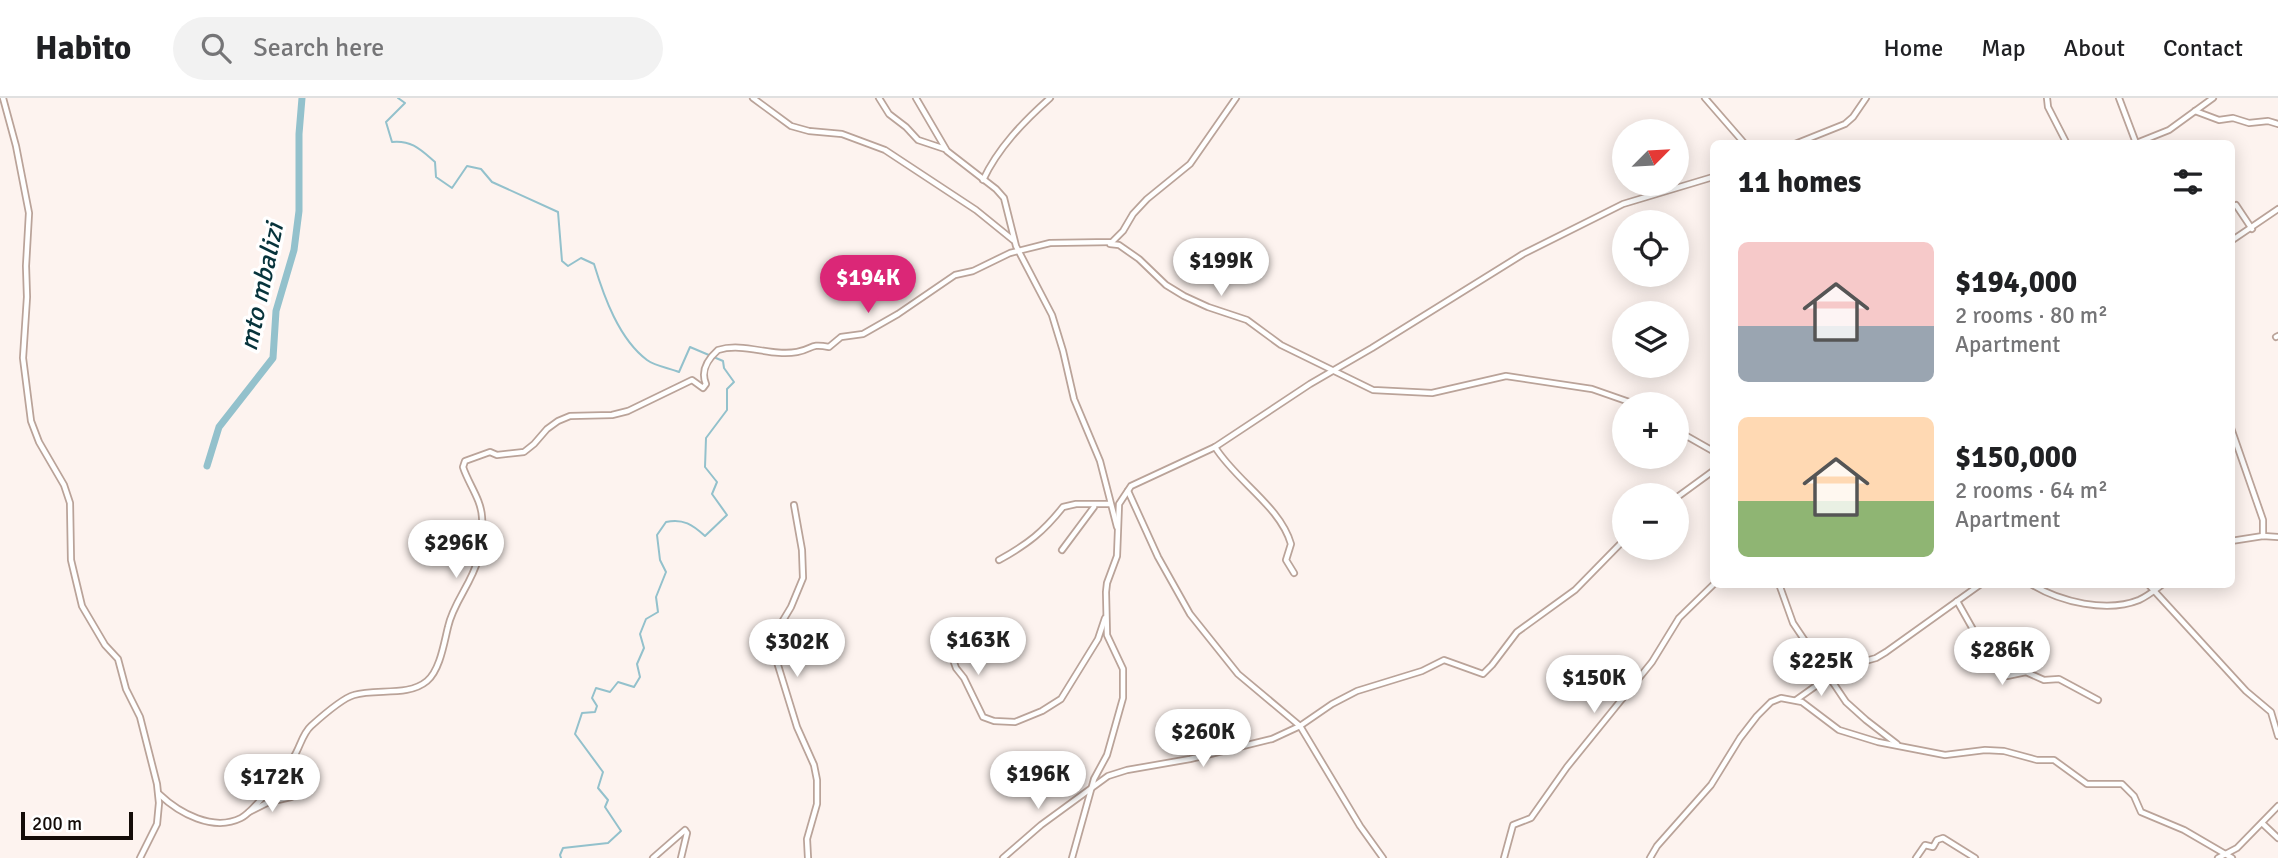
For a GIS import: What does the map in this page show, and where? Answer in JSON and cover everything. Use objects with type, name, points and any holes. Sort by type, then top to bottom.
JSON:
[{"type":"street","points":[[3,98],[29,213],[23,358],[31,421],[39,442],[64,485],[70,503],[71,560],[82,606],[105,645],[118,659],[126,689],[140,717],[159,794],[157,824],[140,858]]},
{"type":"street","points":[[753,98],[791,127],[842,134],[885,150],[976,210],[1014,240]]},
{"type":"street","points":[[879,98],[889,114],[918,140],[945,149],[1004,198],[1018,251],[1052,315],[1074,399],[1100,461],[1118,531]]},
{"type":"street","points":[[916,98],[945,149]]},
{"type":"street","points":[[983,180],[995,157],[1004,149],[1019,126],[1050,98]]},
{"type":"street","points":[[248,813],[289,764],[307,730],[341,701],[351,695],[365,692],[411,687],[431,677],[443,651],[448,625],[480,555],[482,515],[465,474],[463,462],[490,452],[497,455],[524,452],[552,424],[570,416],[612,415],[628,411],[692,380],[703,388],[706,384],[704,369],[715,352],[742,347],[794,353],[813,345],[829,348],[841,337],[859,335],[898,314],[955,275],[973,271],[1018,251],[1053,242],[1114,242],[1147,199],[1190,164],[1236,98]]},
{"type":"street","points":[[1705,98],[1742,140]]},
{"type":"street","points":[[1805,140],[1845,124],[1866,98]]},
{"type":"street","points":[[2047,98],[2048,107],[2065,140]]},
{"type":"street","points":[[2119,98],[2134,140]]},
{"type":"street","points":[[2143,140],[2169,130],[2213,98]]},
{"type":"street","points":[[2195,111],[2219,120],[2233,118],[2249,123],[2268,121],[2278,124]]},
{"type":"street","points":[[1072,858],[1096,774],[1107,755],[1124,690],[1123,669],[1107,635],[1107,583],[1116,559],[1119,504],[1128,490],[1144,479],[1215,447],[1333,370],[1523,254],[1634,199],[1710,178]]},
{"type":"street","points":[[2236,205],[2252,229]]},
{"type":"street","points":[[2235,239],[2278,209]]},
{"type":"street","points":[[1106,243],[1126,249],[1166,285],[1184,296],[1214,310],[1247,320],[1274,341],[1378,392],[1437,393],[1506,376],[1592,389],[1612,396]]},
{"type":"street","points":[[1689,437],[1710,449]]},
{"type":"street","points":[[2235,440],[2263,520],[2263,536]]},
{"type":"street","points":[[1215,447],[1230,469],[1283,525],[1291,544],[1286,560],[1294,573]]},
{"type":"street","points":[[1689,489],[1710,473]]},
{"type":"street","points":[[1128,490],[1158,557],[1190,614],[1238,674],[1300,726],[1360,826],[1383,858]]},
{"type":"street","points":[[999,560],[1034,540],[1053,522],[1063,507],[1076,504],[1110,504]]},
{"type":"street","points":[[794,505],[802,550],[803,578],[792,607],[776,632],[773,649],[817,780],[817,804],[807,839],[808,858]]},
{"type":"street","points":[[1062,550],[1090,509],[1098,505]]},
{"type":"street","points":[[2235,540],[2263,536],[2278,537]]},
{"type":"street","points":[[1003,858],[1092,786],[1121,771],[1181,761],[1256,743],[1300,726],[1351,694],[1422,671],[1444,660],[1477,673],[1485,673],[1517,632],[1575,590],[1612,552]]},
{"type":"street","points":[[1504,858],[1513,825],[1531,818],[1562,774],[1652,662],[1679,618],[1710,588]]},
{"type":"street","points":[[1780,588],[1793,623],[1854,710],[1901,746]]},
{"type":"street","points":[[1796,700],[1849,665],[1881,655],[1975,588]]},
{"type":"street","points":[[2040,588],[2060,597],[2103,605],[2131,602],[2157,588]]},
{"type":"street","points":[[2154,590],[2246,691],[2271,712],[2278,736]]},
{"type":"street","points":[[1956,601],[1983,649],[2007,676],[2026,672],[2044,680],[2059,679],[2098,700]]},
{"type":"street","points":[[935,644],[951,654],[983,717],[994,721],[1015,722],[1042,711],[1063,697],[1098,639],[1107,614]]},
{"type":"street","points":[[1650,858],[1657,846],[1711,785],[1740,738],[1776,699],[1796,700],[1809,706],[1839,730],[1878,742],[1945,755],[2000,751],[2037,760],[2054,760],[2087,784],[2122,784],[2134,796],[2141,812],[2184,830],[2232,858]]},
{"type":"street","points":[[159,794],[177,810],[210,822],[235,820],[269,802],[291,797]]},
{"type":"street","points":[[2218,858],[2237,848],[2278,806]]},
{"type":"street","points":[[2262,823],[2278,838]]},
{"type":"street","points":[[653,858],[685,830],[687,833],[681,858]]},
{"type":"street","points":[[1916,858],[1925,845],[1933,847],[1943,838],[1952,841],[1975,858]]},
{"type":"waterway","name":"mto mbalizi","points":[[207,466],[219,427],[273,358],[276,311],[294,250],[299,211],[302,98]]},
{"type":"waterway","points":[[398,98],[405,103],[386,122],[392,142],[411,144],[425,154],[435,162],[436,177],[452,188],[467,166],[481,169],[492,182],[558,212],[562,261],[568,266],[581,258],[594,264],[621,329],[628,341],[647,360],[679,372],[690,347],[723,361],[724,368],[734,382],[727,389],[727,410],[706,438],[705,467],[717,482],[712,494],[727,515],[705,536],[687,523],[666,522],[657,535],[660,560],[666,572],[656,597],[658,612],[646,619],[640,634],[644,648],[637,664],[640,677],[634,687],[618,682],[610,692],[596,688],[592,698],[597,706],[595,712],[582,713],[575,734],[603,772],[598,788],[608,800],[605,807],[621,831],[608,843],[563,848],[561,858]]}]
